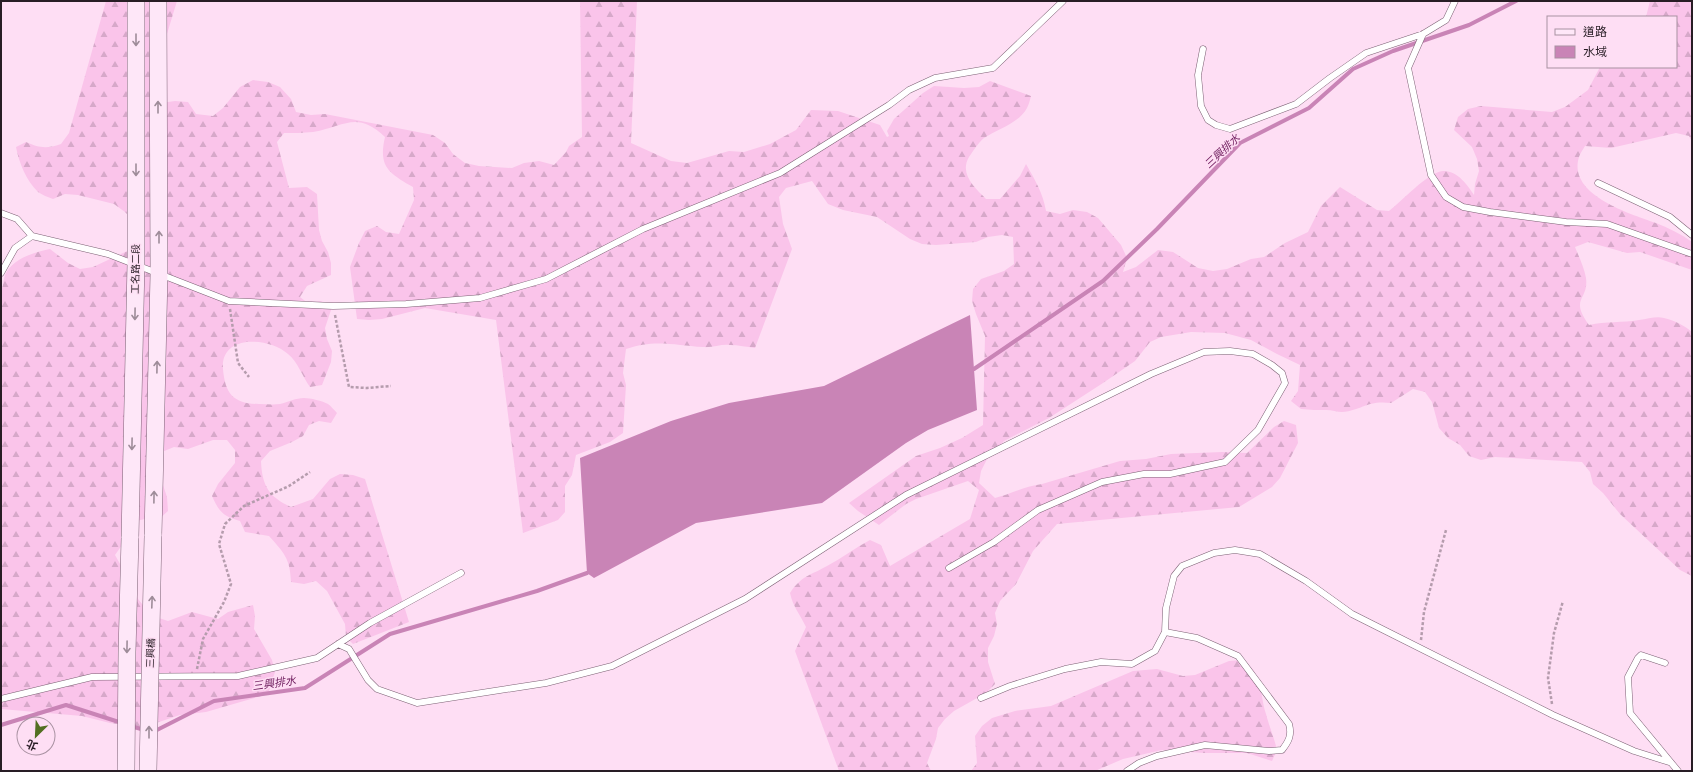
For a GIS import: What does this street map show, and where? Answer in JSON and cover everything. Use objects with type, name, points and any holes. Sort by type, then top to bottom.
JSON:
[{"type":"main road","name":"工名路二段","points":[[126,771],[136,263],[136,1]]},
{"type":"main road","points":[[158,1],[159,274]]},
{"type":"main road","name":"三興橋","points":[[148,771],[159,274]]},
{"type":"lane","points":[[1,214],[17,219],[32,236],[108,254],[136,263],[159,274],[229,301],[333,306],[406,304],[480,298],[546,279],[643,229],[780,173],[889,106],[909,90],[935,78],[993,68],[1063,1]]},
{"type":"lane","points":[[1202,49],[1198,75],[1201,106],[1208,120],[1216,125],[1230,129],[1296,104],[1330,78],[1366,54],[1423,34],[1446,20],[1455,1]]},
{"type":"lane","points":[[1423,34],[1408,68],[1431,175],[1446,197],[1463,207],[1490,212],[1566,222],[1607,224],[1692,254]]},
{"type":"lane","points":[[1598,182],[1670,217],[1692,235]]},
{"type":"lane","points":[[1,273],[15,248],[32,236]]},
{"type":"lane","points":[[338,644],[349,649],[368,680],[377,688],[417,703],[546,683],[612,666],[745,599],[906,495],[1151,374],[1204,352],[1230,351],[1253,354],[1272,365],[1282,373],[1286,383],[1258,430],[1225,462],[1170,474],[1144,474],[1102,482],[1038,510],[994,542],[949,568]]},
{"type":"lane","points":[[981,698],[1010,686],[1065,669],[1101,662],[1132,664],[1155,651],[1165,632],[1166,608],[1174,576],[1182,566],[1214,553],[1235,550],[1260,554],[1306,581],[1352,614],[1553,715],[1634,751],[1668,762]]},
{"type":"lane","points":[[1,699],[92,678],[238,676],[317,658],[370,623],[461,573]]},
{"type":"lane","points":[[1127,771],[1139,763],[1157,756],[1205,745],[1269,751],[1282,750],[1288,742],[1291,733],[1289,724],[1238,656],[1197,638],[1165,632]]},
{"type":"lane","points":[[1665,663],[1641,655],[1628,678],[1630,713],[1668,762],[1678,771]]},
{"type":"path","points":[[229,301],[238,363],[249,377]]},
{"type":"path","points":[[333,306],[349,387],[367,388],[391,386]]},
{"type":"path","points":[[196,676],[203,639],[224,602],[231,584],[219,544],[225,524],[244,506],[289,486],[310,472]]},
{"type":"path","points":[[1420,647],[1424,612],[1446,530]]},
{"type":"path","points":[[1553,715],[1548,678],[1554,634],[1563,601]]},
{"type":"green space","points":[[106,1],[177,1],[153,80],[161,103],[175,101],[188,102],[196,114],[213,116],[223,108],[240,87],[253,80],[268,82],[280,87],[291,99],[296,112],[311,115],[325,114],[433,135],[445,143],[453,154],[465,163],[479,166],[512,168],[524,163],[539,161],[554,165],[566,152],[569,146],[582,137],[580,1],[637,1],[631,143],[671,161],[687,163],[729,151],[744,152],[770,144],[796,130],[811,110],[838,111],[880,125],[887,137],[889,136],[887,131],[894,119],[923,93],[934,86],[964,88],[979,87],[990,81],[1031,96],[1027,108],[1019,118],[984,138],[966,163],[967,175],[973,185],[986,199],[1000,199],[1020,176],[1026,164],[1041,192],[1046,211],[1060,214],[1073,210],[1087,212],[1098,218],[1121,245],[1127,258],[1123,272],[1136,267],[1158,250],[1173,252],[1198,268],[1213,271],[1227,269],[1251,259],[1264,257],[1285,243],[1308,232],[1321,206],[1340,187],[1377,210],[1389,211],[1423,181],[1438,172],[1444,171],[1454,173],[1458,176],[1466,183],[1474,195],[1475,184],[1479,171],[1477,159],[1472,147],[1454,130],[1458,117],[1468,109],[1481,106],[1552,112],[1565,107],[1588,90],[1599,68],[1677,68],[1677,16],[1646,16],[1650,1],[1692,1],[1692,142],[1689,136],[1676,133],[1611,148],[1585,146],[1579,157],[1578,170],[1582,182],[1591,192],[1604,201],[1617,208],[1670,229],[1692,242],[1692,270],[1640,252],[1627,253],[1588,242],[1575,247],[1586,278],[1585,291],[1580,304],[1583,316],[1589,325],[1661,317],[1683,325],[1692,332],[1692,576],[1680,570],[1620,514],[1603,493],[1593,484],[1590,472],[1582,462],[1495,457],[1481,460],[1469,456],[1460,445],[1448,438],[1439,428],[1432,402],[1425,392],[1413,389],[1391,403],[1383,402],[1370,404],[1349,411],[1342,412],[1301,409],[1291,401],[1298,391],[1300,365],[1251,340],[1225,333],[1191,332],[1161,337],[1150,342],[1135,361],[1103,383],[1049,418],[1004,441],[987,459],[981,471],[979,483],[995,498],[1030,486],[1042,484],[1120,461],[1146,459],[1171,454],[1222,452],[1247,453],[1274,427],[1284,421],[1296,425],[1298,443],[1280,478],[1272,487],[1239,507],[1057,524],[1033,551],[1016,584],[1000,601],[995,613],[997,624],[994,636],[988,648],[988,662],[995,684],[986,693],[954,711],[938,728],[936,739],[927,763],[931,771],[839,771],[795,651],[806,627],[791,598],[790,593],[802,579],[833,563],[870,540],[881,545],[890,566],[970,519],[979,490],[968,481],[916,499],[906,504],[879,525],[849,503],[916,456],[940,448],[962,438],[983,425],[985,336],[972,301],[973,289],[981,279],[1004,271],[1014,264],[1013,237],[1002,235],[988,237],[976,242],[936,245],[922,244],[910,239],[877,217],[843,210],[828,204],[812,181],[786,188],[779,197],[783,224],[792,249],[755,348],[733,345],[706,347],[655,343],[626,349],[623,373],[626,385],[623,433],[610,442],[576,455],[572,475],[565,486],[565,512],[558,520],[523,533],[496,320],[425,308],[382,319],[357,319],[350,267],[359,243],[365,231],[377,226],[386,232],[399,234],[414,200],[413,187],[392,173],[384,162],[383,147],[385,137],[366,124],[350,122],[313,132],[284,133],[277,142],[289,188],[307,187],[317,194],[319,230],[331,263],[331,275],[307,286],[300,297],[309,304],[320,301],[333,304],[325,328],[327,339],[332,351],[331,362],[322,385],[310,387],[295,361],[288,354],[280,348],[258,342],[237,344],[229,350],[224,358],[224,378],[232,396],[243,402],[250,404],[280,404],[307,398],[326,403],[337,413],[331,423],[319,421],[309,425],[303,436],[270,451],[261,461],[265,484],[272,495],[291,507],[313,499],[330,479],[340,474],[353,475],[365,479],[409,622],[353,644],[346,637],[345,624],[327,591],[316,581],[304,584],[291,582],[288,561],[279,547],[269,536],[245,532],[240,521],[229,517],[219,510],[212,496],[218,484],[235,463],[235,450],[227,440],[213,440],[188,449],[174,447],[162,452],[160,476],[167,497],[168,511],[158,520],[145,519],[131,522],[122,545],[115,555],[138,599],[147,610],[156,617],[168,621],[192,612],[218,619],[228,612],[253,605],[255,616],[254,629],[272,660],[275,672],[268,694],[206,712],[180,715],[150,725],[138,727],[110,723],[82,716],[1,709],[1,290],[5,275],[8,269],[24,257],[50,249],[68,263],[80,269],[93,267],[138,246],[145,233],[125,212],[114,204],[78,195],[65,194],[53,199],[38,192],[30,182],[19,159],[16,147],[26,142],[35,146],[56,146],[61,144],[69,133]]},
{"type":"green space","points":[[1242,660],[1254,671],[1260,684],[1267,718],[1277,750],[1272,761],[1247,753],[1204,753],[1162,750],[1123,759],[1095,771],[971,771],[977,763],[975,736],[982,726],[992,718],[1015,711],[1051,706],[1133,671],[1157,669],[1183,676],[1195,675],[1229,661]]},
{"type":"water","points":[[970,315],[977,410],[928,430],[906,443],[822,503],[696,523],[594,578],[587,573],[580,458],[671,421],[729,403],[824,386]]},
{"type":"waterway","name":"三興排水","points":[[974,369],[1103,281],[1157,229],[1240,143],[1309,108],[1353,69],[1393,51],[1469,25],[1516,1]]},
{"type":"waterway","name":"三興排水","points":[[153,732],[214,701],[305,688],[390,634],[537,591],[587,573]]},
{"type":"waterway","name":"三興排水","points":[[1,725],[66,705],[122,723]]},
{"type":"waterway","name":"三興排水","points":[[130,726],[145,730]]}]
